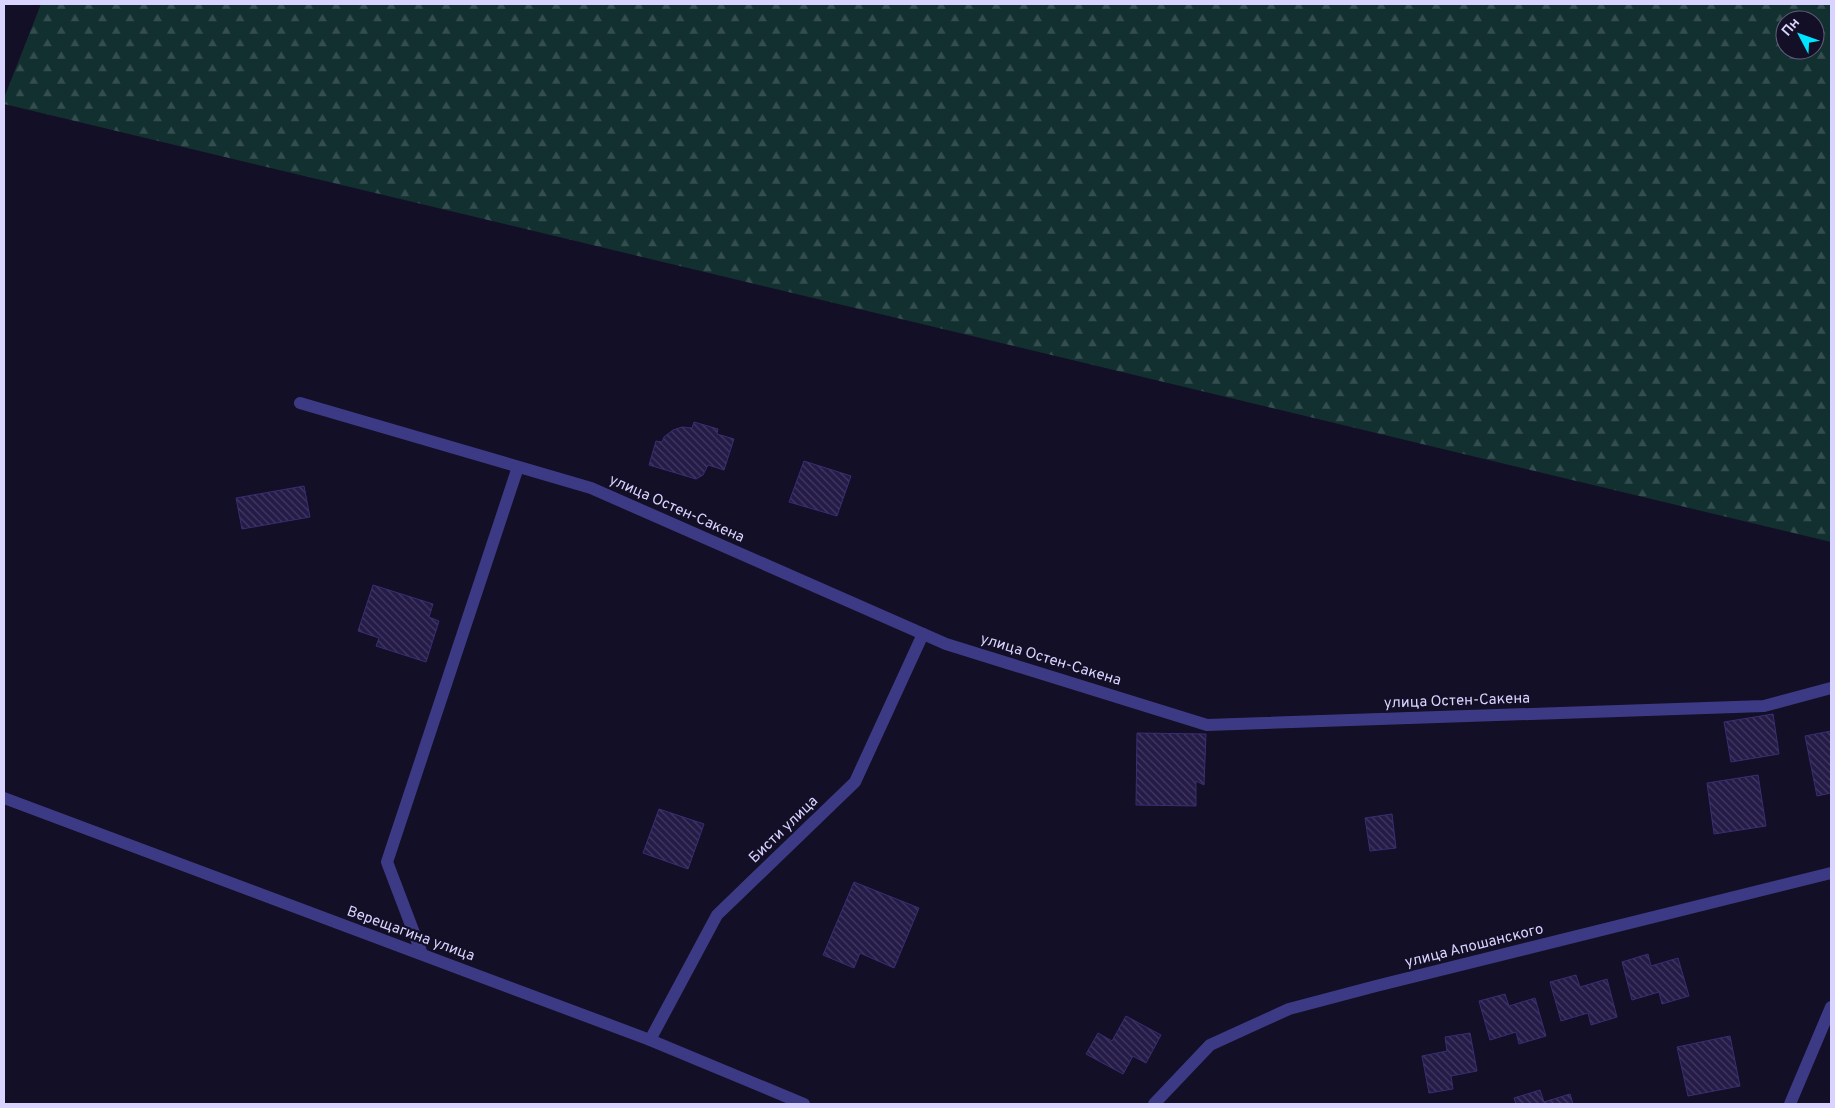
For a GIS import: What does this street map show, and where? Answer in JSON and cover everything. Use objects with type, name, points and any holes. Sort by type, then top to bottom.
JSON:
[{"type":"street","name":"улица Остен-Сакена","points":[[300,403],[591,488],[946,644],[1207,725],[1764,706],[1831,688]]},
{"type":"street","points":[[422,954],[387,862],[518,466]]},
{"type":"street","name":"Бисти улица","points":[[650,1040],[717,916],[855,782],[923,634]]},
{"type":"street","name":"Верещагина улица","points":[[4,798],[650,1040],[804,1104]]},
{"type":"street","name":"улица Апошанского","points":[[1154,1104],[1210,1045],[1289,1009],[1831,873]]},
{"type":"street","points":[[1790,1104],[1831,1007]]},
{"type":"green space","points":[[41,4],[1831,4],[1831,542],[4,104],[4,98]]},
{"type":"building","points":[[694,422],[718,429],[717,434],[734,439],[724,470],[708,465],[703,475],[696,479],[649,465],[656,441],[662,442],[664,437],[673,430],[682,427],[692,428]]},
{"type":"building","points":[[804,461],[851,476],[837,516],[789,502]]},
{"type":"building","points":[[304,486],[310,517],[242,529],[236,498]]},
{"type":"building","points":[[373,585],[433,604],[429,617],[439,621],[426,662],[376,646],[379,638],[358,631]]},
{"type":"building","points":[[1773,714],[1779,754],[1731,762],[1724,722]]},
{"type":"building","points":[[1831,731],[1831,793],[1817,796],[1805,736]]},
{"type":"building","points":[[1137,733],[1206,734],[1204,785],[1196,781],[1196,806],[1136,805]]},
{"type":"building","points":[[1758,775],[1766,826],[1714,834],[1707,783]]},
{"type":"building","points":[[659,809],[704,824],[688,869],[643,853]]},
{"type":"building","points":[[1392,814],[1396,848],[1370,851],[1365,818]]},
{"type":"building","points":[[854,882],[919,908],[894,968],[860,953],[854,968],[823,955]]},
{"type":"building","points":[[1648,954],[1651,966],[1678,958],[1689,996],[1662,1004],[1659,992],[1632,1000],[1622,962]]},
{"type":"building","points":[[1576,975],[1580,987],[1607,979],[1617,1017],[1591,1025],[1588,1013],[1561,1021],[1550,982]]},
{"type":"building","points":[[1505,994],[1509,1006],[1535,998],[1546,1036],[1519,1044],[1516,1032],[1490,1040],[1479,1001]]},
{"type":"building","points":[[1126,1016],[1161,1035],[1146,1063],[1133,1056],[1123,1074],[1086,1054],[1098,1033],[1112,1041]]},
{"type":"building","points":[[1470,1033],[1477,1071],[1451,1076],[1453,1089],[1429,1093],[1422,1056],[1447,1051],[1445,1037]]},
{"type":"building","points":[[1730,1036],[1740,1086],[1688,1096],[1677,1047]]},
{"type":"building","points":[[1540,1090],[1544,1102],[1570,1094],[1573,1104],[1516,1104],[1514,1098]]}]
